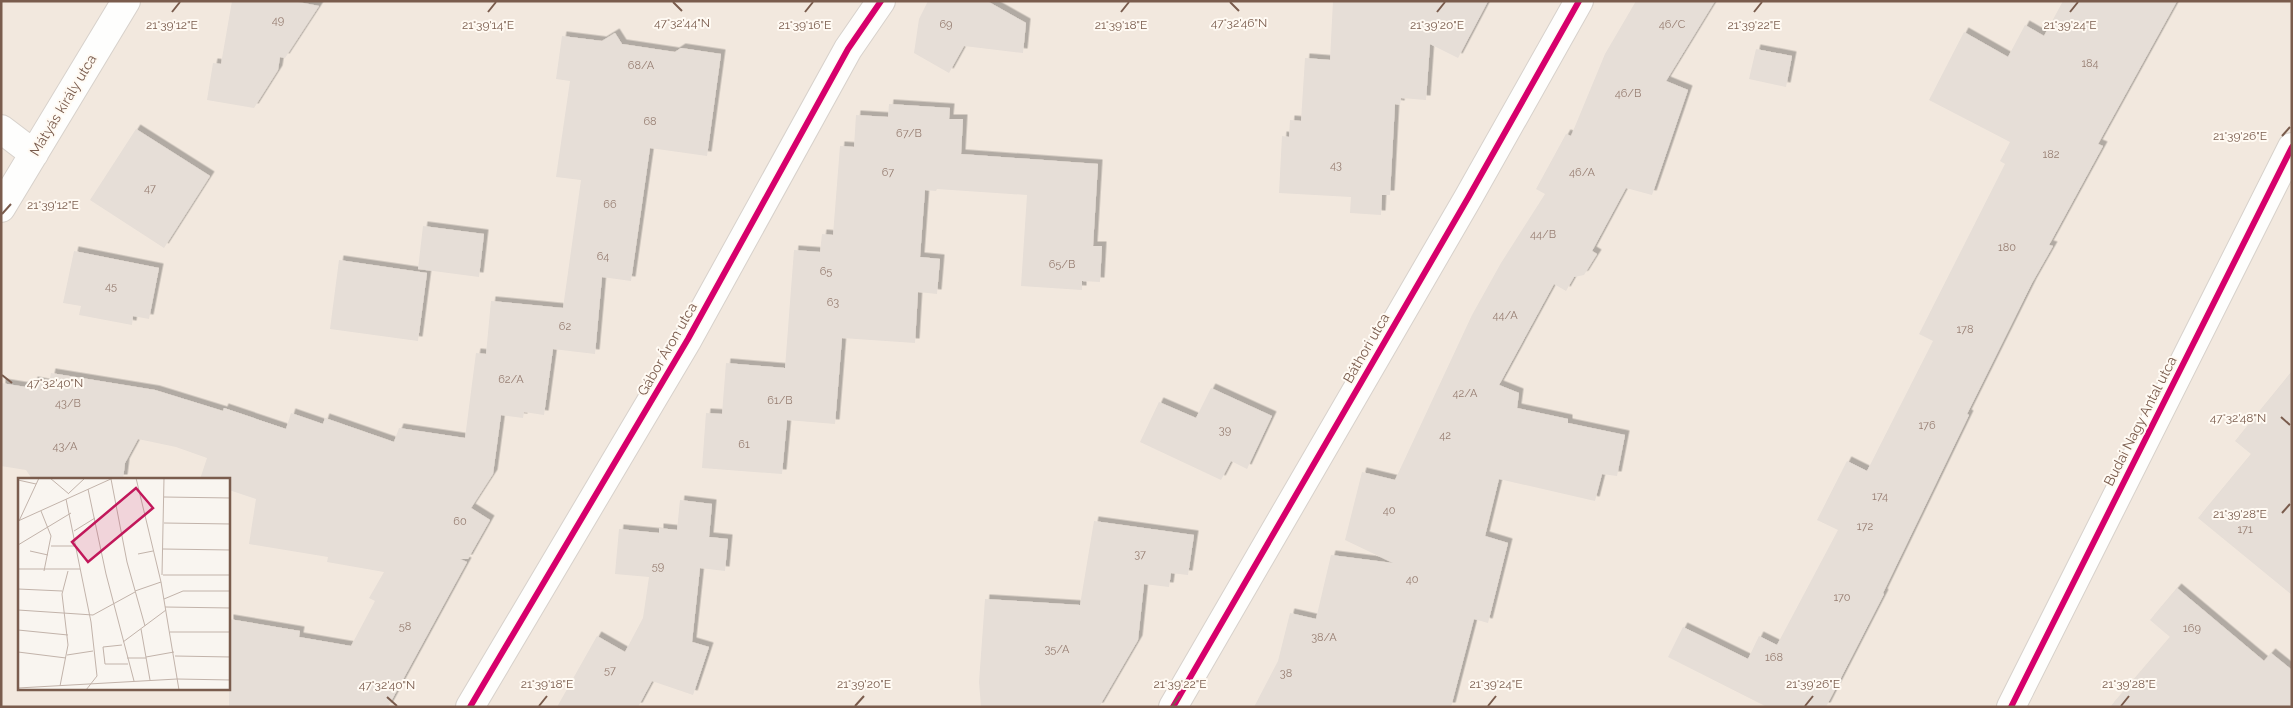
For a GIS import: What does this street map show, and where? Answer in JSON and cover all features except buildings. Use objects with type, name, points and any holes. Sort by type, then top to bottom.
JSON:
[{"type":"street","name":"Mátyás király utca","points":[[1,208],[126,1]]},
{"type":"street","name":"Gábor Áron utca","points":[[470,707],[688,339],[848,49],[881,1]]},
{"type":"street","name":"Báthori utca","points":[[1172,707],[1468,198],[1579,1]]},
{"type":"street","points":[[1,129],[34,154]]},
{"type":"street","name":"Budai Nagy Antal utca","points":[[2011,707],[2292,147]]},
{"type":"shaded area","points":[[1,1],[2292,1],[2292,707],[1,707]]},
{"type":"cycle path","points":[[470,707],[688,339],[848,49],[881,1]]},
{"type":"cycle path","points":[[1173,707],[1468,198],[1579,1]]},
{"type":"cycle path","points":[[2011,707],[2292,147]]}]
